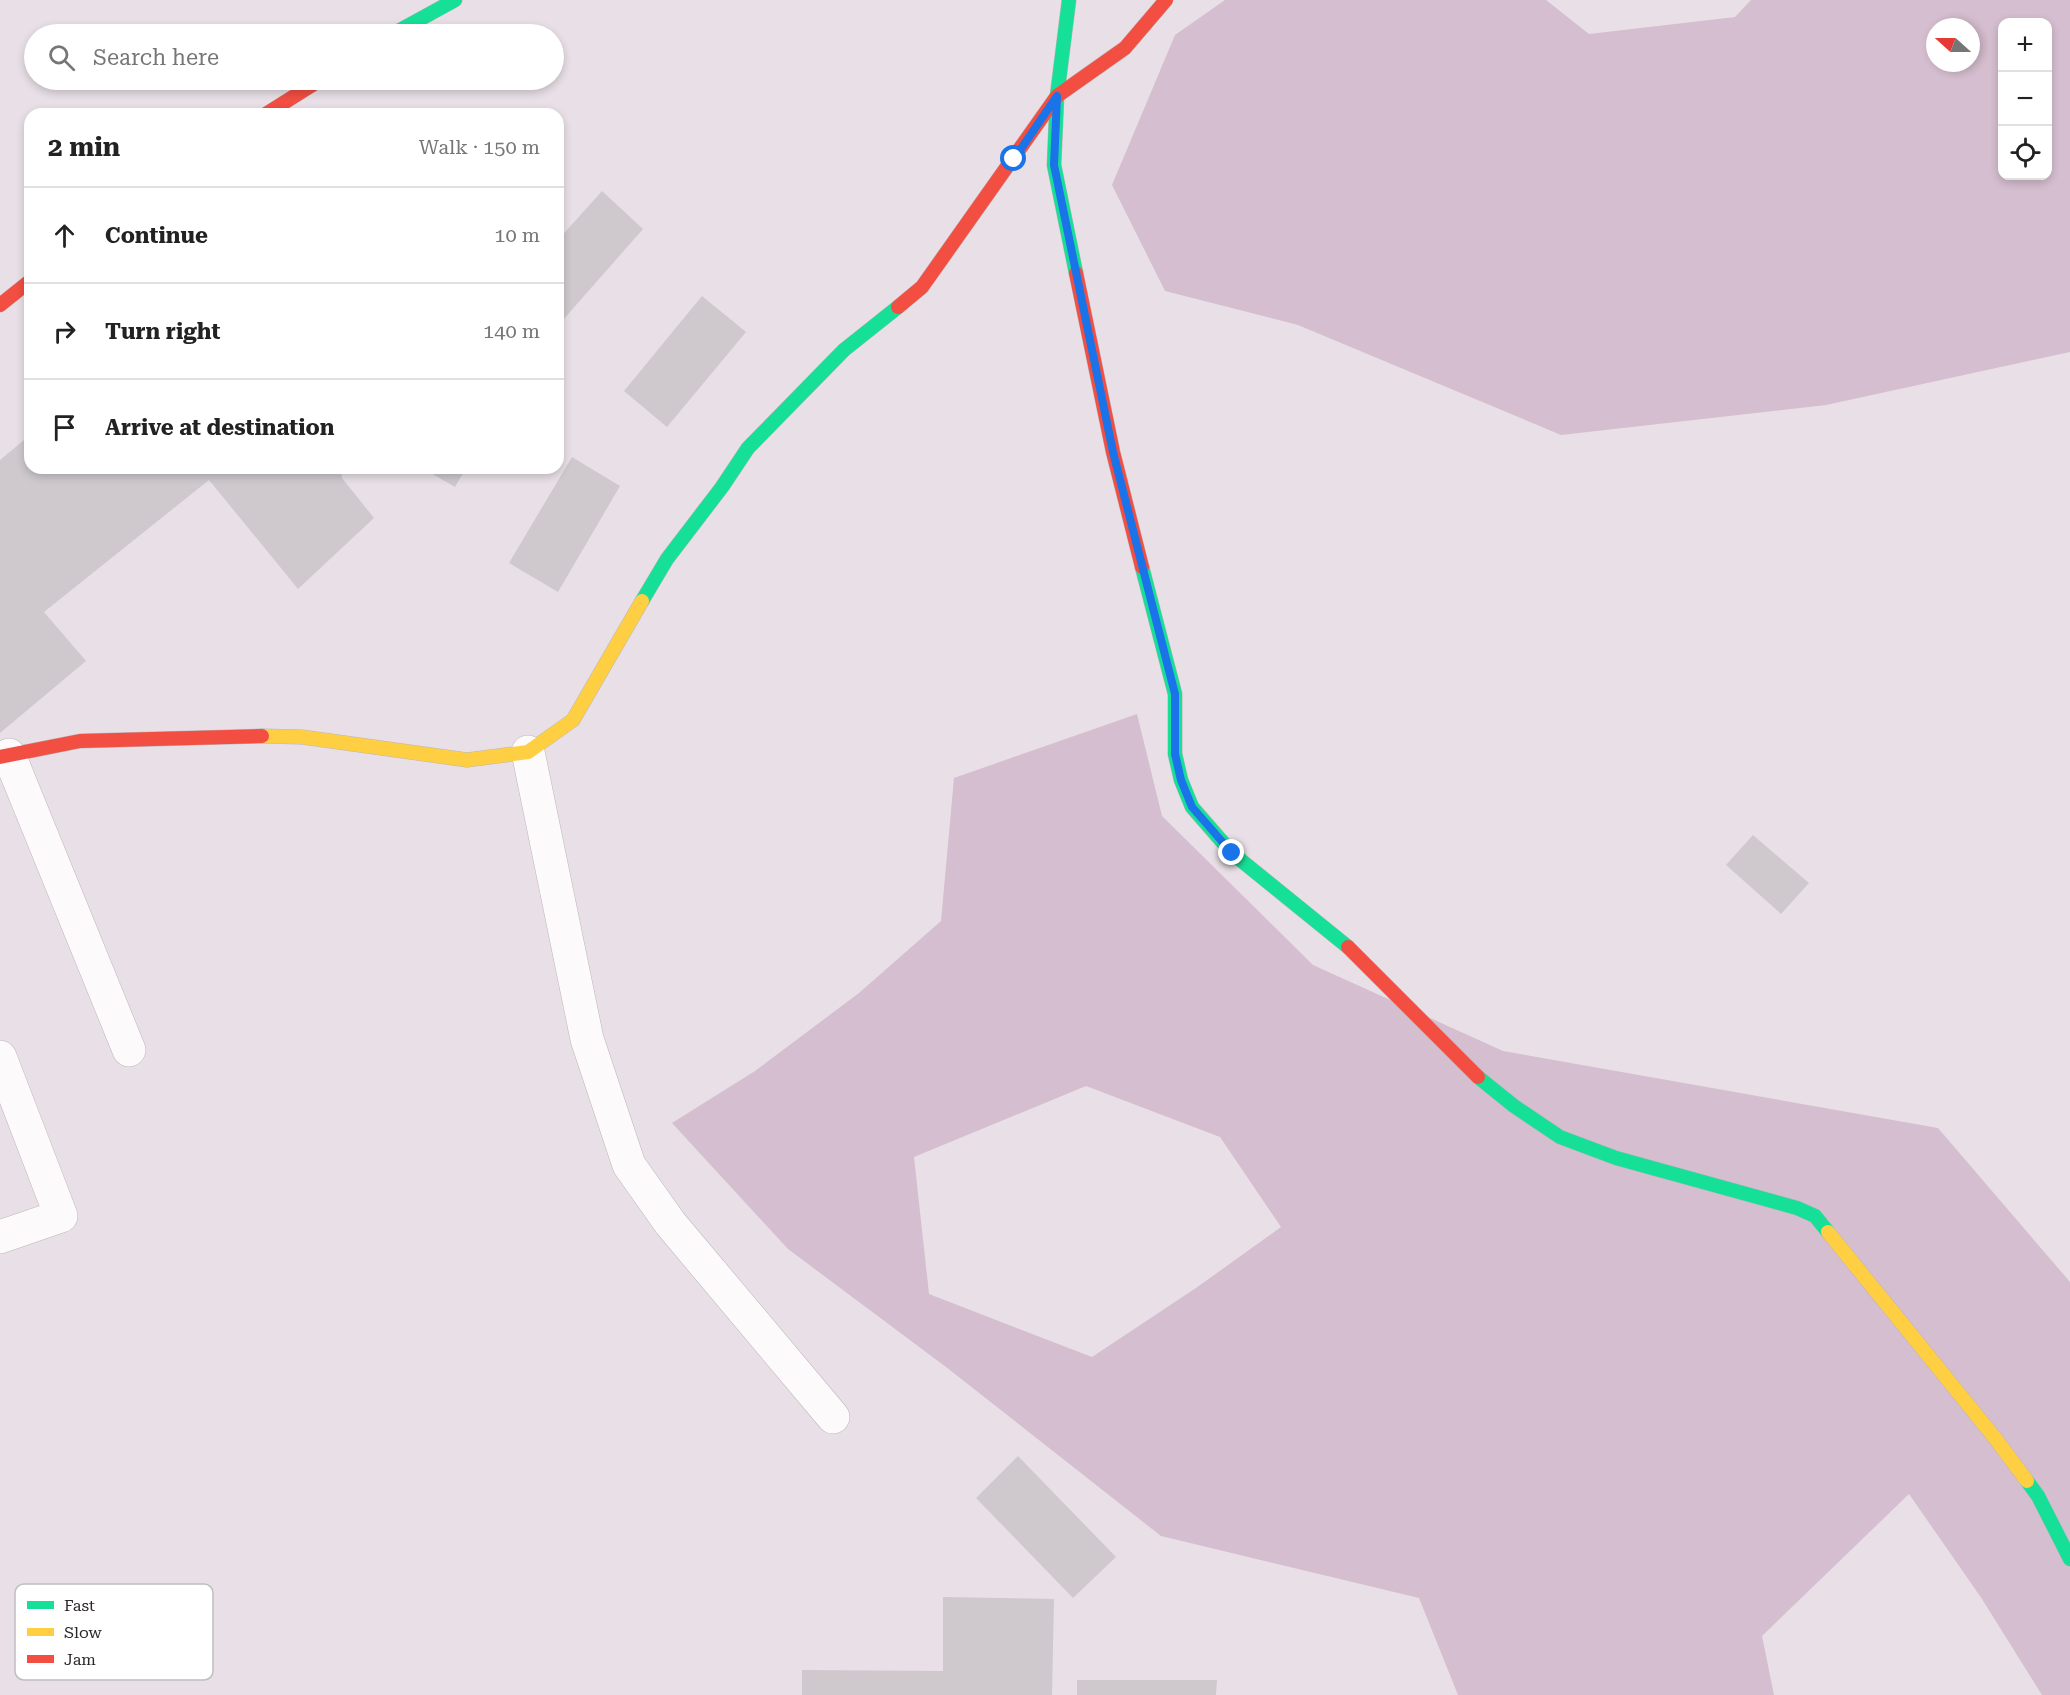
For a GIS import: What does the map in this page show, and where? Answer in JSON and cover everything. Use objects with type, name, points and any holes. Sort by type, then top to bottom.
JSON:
[{"type":"street","points":[[411,24],[455,0]]},
{"type":"street","points":[[1069,0],[1057,96],[1054,165],[1113,452],[1175,694],[1175,754],[1181,780],[1192,807],[1232,853],[1339,938],[1468,1069],[1514,1106],[1560,1137],[1616,1158],[1797,1208],[1815,1216],[1995,1438],[2038,1496],[2070,1559]]},
{"type":"street","points":[[129,1050],[4,756],[80,741],[229,736],[302,737],[467,760],[528,752],[573,720],[667,559],[722,487],[748,448],[844,350],[922,286],[1057,96],[1125,48],[1166,0]]},
{"type":"street","points":[[276,108],[304,90]]},
{"type":"street","points":[[0,304],[24,286]]},
{"type":"street","points":[[528,752],[586,1039],[629,1166],[670,1223],[833,1417]]},
{"type":"street","points":[[0,1058],[62,1216],[0,1238]]},
{"type":"shaded area","points":[[1225,0],[1546,0],[1589,34],[1735,17],[1751,0],[2070,0],[2070,352],[1826,405],[1561,435],[1298,325],[1165,291],[1112,185],[1175,35]]},
{"type":"shaded area","points":[[1137,714],[1162,816],[1313,965],[1503,1051],[1938,1128],[2070,1282],[2070,1695],[2042,1695],[1982,1599],[1909,1494],[1762,1636],[1774,1695],[1458,1695],[1419,1598],[1161,1536],[946,1367],[788,1249],[672,1123],[755,1071],[859,993],[941,921],[954,778]],"holes":[[[1086,1086],[1220,1137],[1281,1227],[1196,1288],[1092,1357],[929,1294],[914,1157]]]},
{"type":"building","points":[[602,191],[643,229],[564,319],[564,233]]},
{"type":"building","points":[[702,296],[746,332],[667,427],[624,391]]},
{"type":"building","points":[[24,440],[24,474],[342,474],[342,478],[374,518],[298,589],[209,480],[44,612],[86,661],[0,733],[0,460]]},
{"type":"building","points":[[572,457],[620,486],[558,592],[509,563],[564,474]]},
{"type":"building","points":[[432,474],[463,474],[455,487]]},
{"type":"building","points":[[1753,835],[1809,883],[1781,914],[1726,865]]},
{"type":"building","points":[[1018,1456],[1116,1557],[1073,1598],[976,1498]]},
{"type":"building","points":[[943,1597],[1054,1599],[1052,1695],[802,1695],[802,1670],[943,1671]]},
{"type":"building","points":[[1077,1680],[1217,1680],[1216,1695],[1077,1695]]},
{"type":"traffic: fast","points":[[411,24],[455,0]]},
{"type":"traffic: fast","points":[[1069,0],[1057,96],[1054,165],[1076,273]]},
{"type":"traffic: fast","points":[[642,601],[667,559],[722,487],[748,448],[844,350],[898,307]]},
{"type":"traffic: fast","points":[[1142,567],[1175,694],[1175,754],[1181,780],[1192,807],[1232,853],[1348,947]]},
{"type":"traffic: fast","points":[[1478,1077],[1514,1106],[1560,1137],[1616,1158],[1797,1208],[1815,1216],[1828,1232]]},
{"type":"traffic: fast","points":[[2027,1481],[2038,1496],[2070,1559]]},
{"type":"traffic: slow","points":[[262,736],[302,737],[467,760],[528,752],[573,720],[642,601]]},
{"type":"traffic: slow","points":[[1828,1232],[1995,1438],[2027,1481]]},
{"type":"traffic: jam","points":[[898,307],[922,287],[1057,96],[1125,48],[1166,0]]},
{"type":"traffic: jam","points":[[276,108],[304,90]]},
{"type":"traffic: jam","points":[[1076,273],[1113,452],[1142,567]]},
{"type":"traffic: jam","points":[[0,305],[24,286]]},
{"type":"traffic: jam","points":[[0,757],[80,741],[262,736]]},
{"type":"traffic: jam","points":[[1348,947],[1478,1077]]},
{"type":"route","points":[[1014,159],[1057,96],[1054,165],[1113,452],[1175,694],[1175,754],[1181,780],[1192,807],[1232,853]]}]
